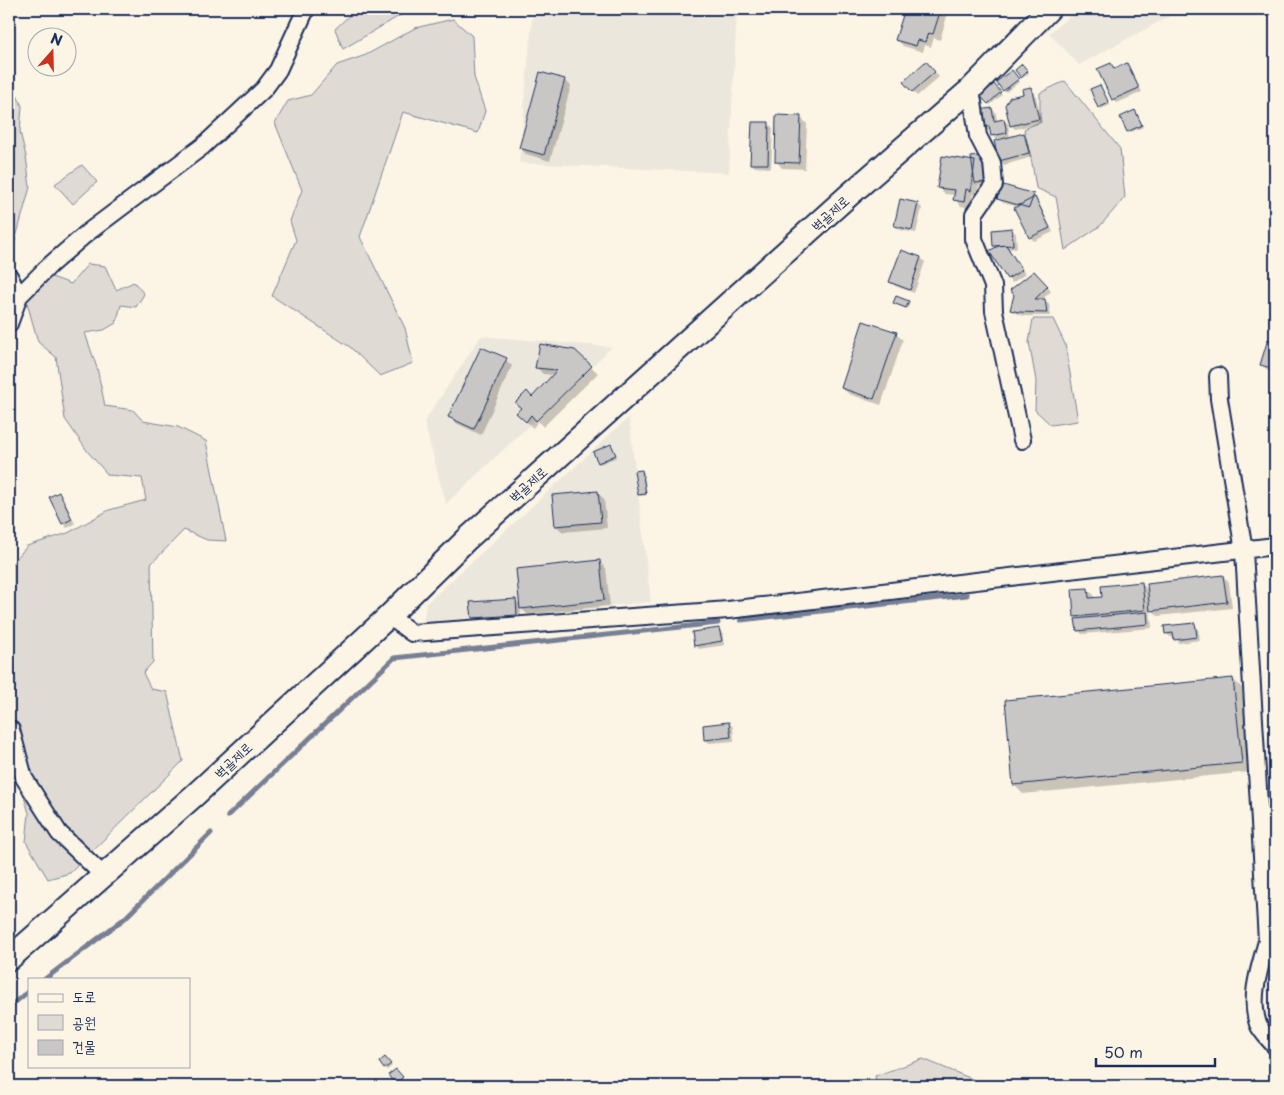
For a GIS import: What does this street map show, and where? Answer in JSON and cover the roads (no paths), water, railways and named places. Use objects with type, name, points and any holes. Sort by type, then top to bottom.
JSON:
[{"type":"street","points":[[9,324],[19,296],[50,265],[87,233],[203,146],[264,89],[278,70],[306,9]]},
{"type":"street","name":"벽골제로","points":[[9,959],[196,794],[389,616],[489,519],[848,196],[971,89],[1049,9]]},
{"type":"street","points":[[971,89],[978,136],[992,163],[994,185],[974,214],[974,239],[993,286],[994,311],[1022,440]]},
{"type":"street","points":[[9,276],[19,296]]},
{"type":"street","points":[[1218,376],[1219,399],[1244,551],[1267,942],[1259,972],[1255,1000],[1259,1025],[1275,1046]]},
{"type":"street","points":[[389,616],[412,633],[718,610],[1275,546]]},
{"type":"street","points":[[9,729],[11,730],[24,778],[59,833],[104,876]]},
{"type":"waterway","points":[[741,620],[967,595]]},
{"type":"waterway","points":[[228,816],[394,658],[718,623]]},
{"type":"waterway","points":[[46,978],[125,918],[211,833]]},
{"type":"waterway","points":[[9,1007],[28,992]]}]
